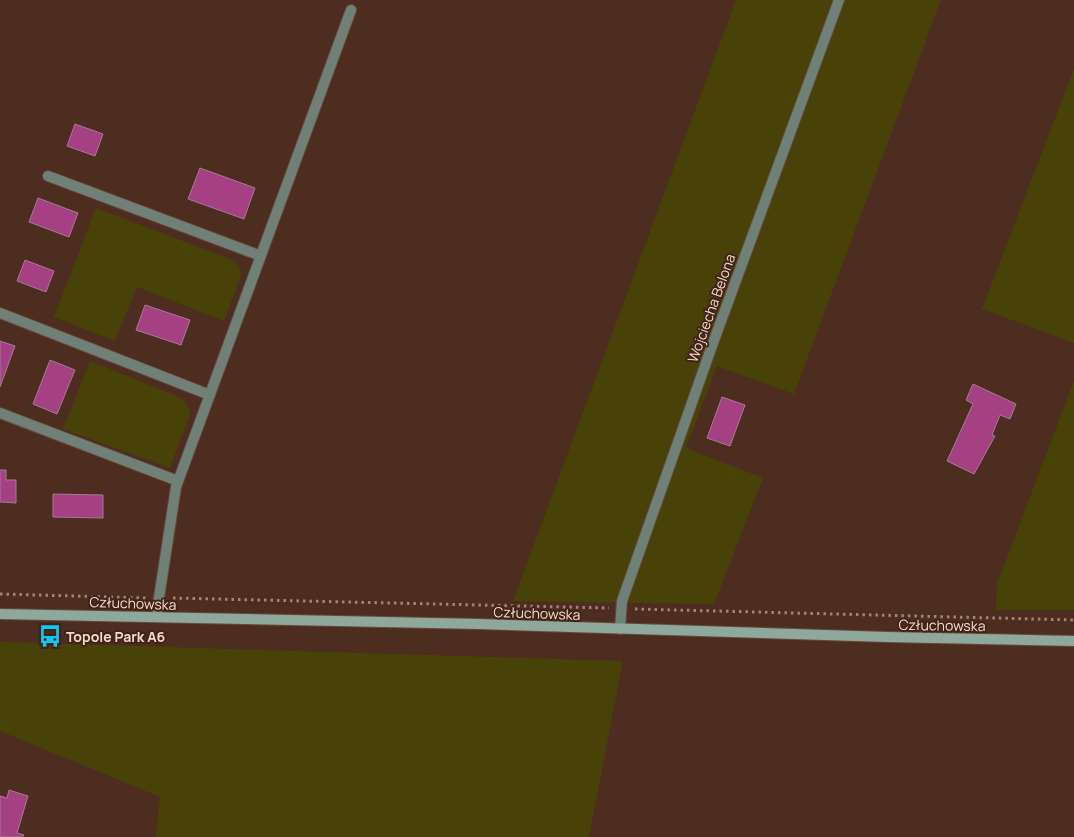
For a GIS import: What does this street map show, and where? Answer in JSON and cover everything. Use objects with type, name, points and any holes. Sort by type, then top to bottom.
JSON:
[{"type":"main road","name":"Człuchowska","points":[[0,614],[479,624],[1074,641]]},
{"type":"street","name":"Wojciecha Belona","points":[[620,629],[621,608],[625,591],[713,343],[839,0]]},
{"type":"street","points":[[156,617],[176,487],[351,10]]},
{"type":"street","points":[[48,176],[261,256]]},
{"type":"street","points":[[0,313],[210,395]]},
{"type":"street","points":[[0,413],[178,481]]},
{"type":"path","points":[[0,594],[1074,620]]},
{"type":"shaded area","points":[[736,0],[941,0],[794,394],[717,366],[686,448],[763,478],[714,604],[513,601]]},
{"type":"shaded area","points":[[1074,69],[1074,343],[982,309]]},
{"type":"shaded area","points":[[96,208],[235,261],[242,273],[224,321],[137,287],[115,341],[54,317]]},
{"type":"shaded area","points":[[90,361],[182,398],[191,412],[170,468],[63,429]]},
{"type":"shaded area","points":[[1074,381],[1074,610],[996,610],[997,584]]},
{"type":"shaded area","points":[[0,642],[623,661],[589,837],[156,837],[160,797],[0,731]]},
{"type":"building","points":[[75,124],[103,134],[95,156],[67,146]]},
{"type":"building","points":[[200,168],[255,188],[244,219],[188,199]]},
{"type":"building","points":[[38,198],[78,213],[69,237],[29,222]]},
{"type":"building","points":[[25,260],[54,271],[46,292],[17,281]]},
{"type":"building","points":[[145,305],[190,320],[181,345],[136,330]]},
{"type":"building","points":[[0,341],[15,346],[0,387]]},
{"type":"building","points":[[50,360],[75,370],[57,414],[33,404]]},
{"type":"building","points":[[973,384],[1016,404],[1010,419],[1000,415],[992,435],[995,436],[974,474],[947,461],[973,404],[966,400]]},
{"type":"building","points":[[722,397],[745,405],[730,446],[707,438]]},
{"type":"building","points":[[0,470],[6,470],[6,480],[16,480],[16,503],[0,502]]},
{"type":"building","points":[[53,494],[103,495],[103,518],[53,517]]},
{"type":"building","points":[[9,790],[28,796],[17,833],[24,835],[23,837],[0,837],[0,796],[7,798]]},
{"type":"place","name":"Topole Park A6","points":[[50,636]]}]
